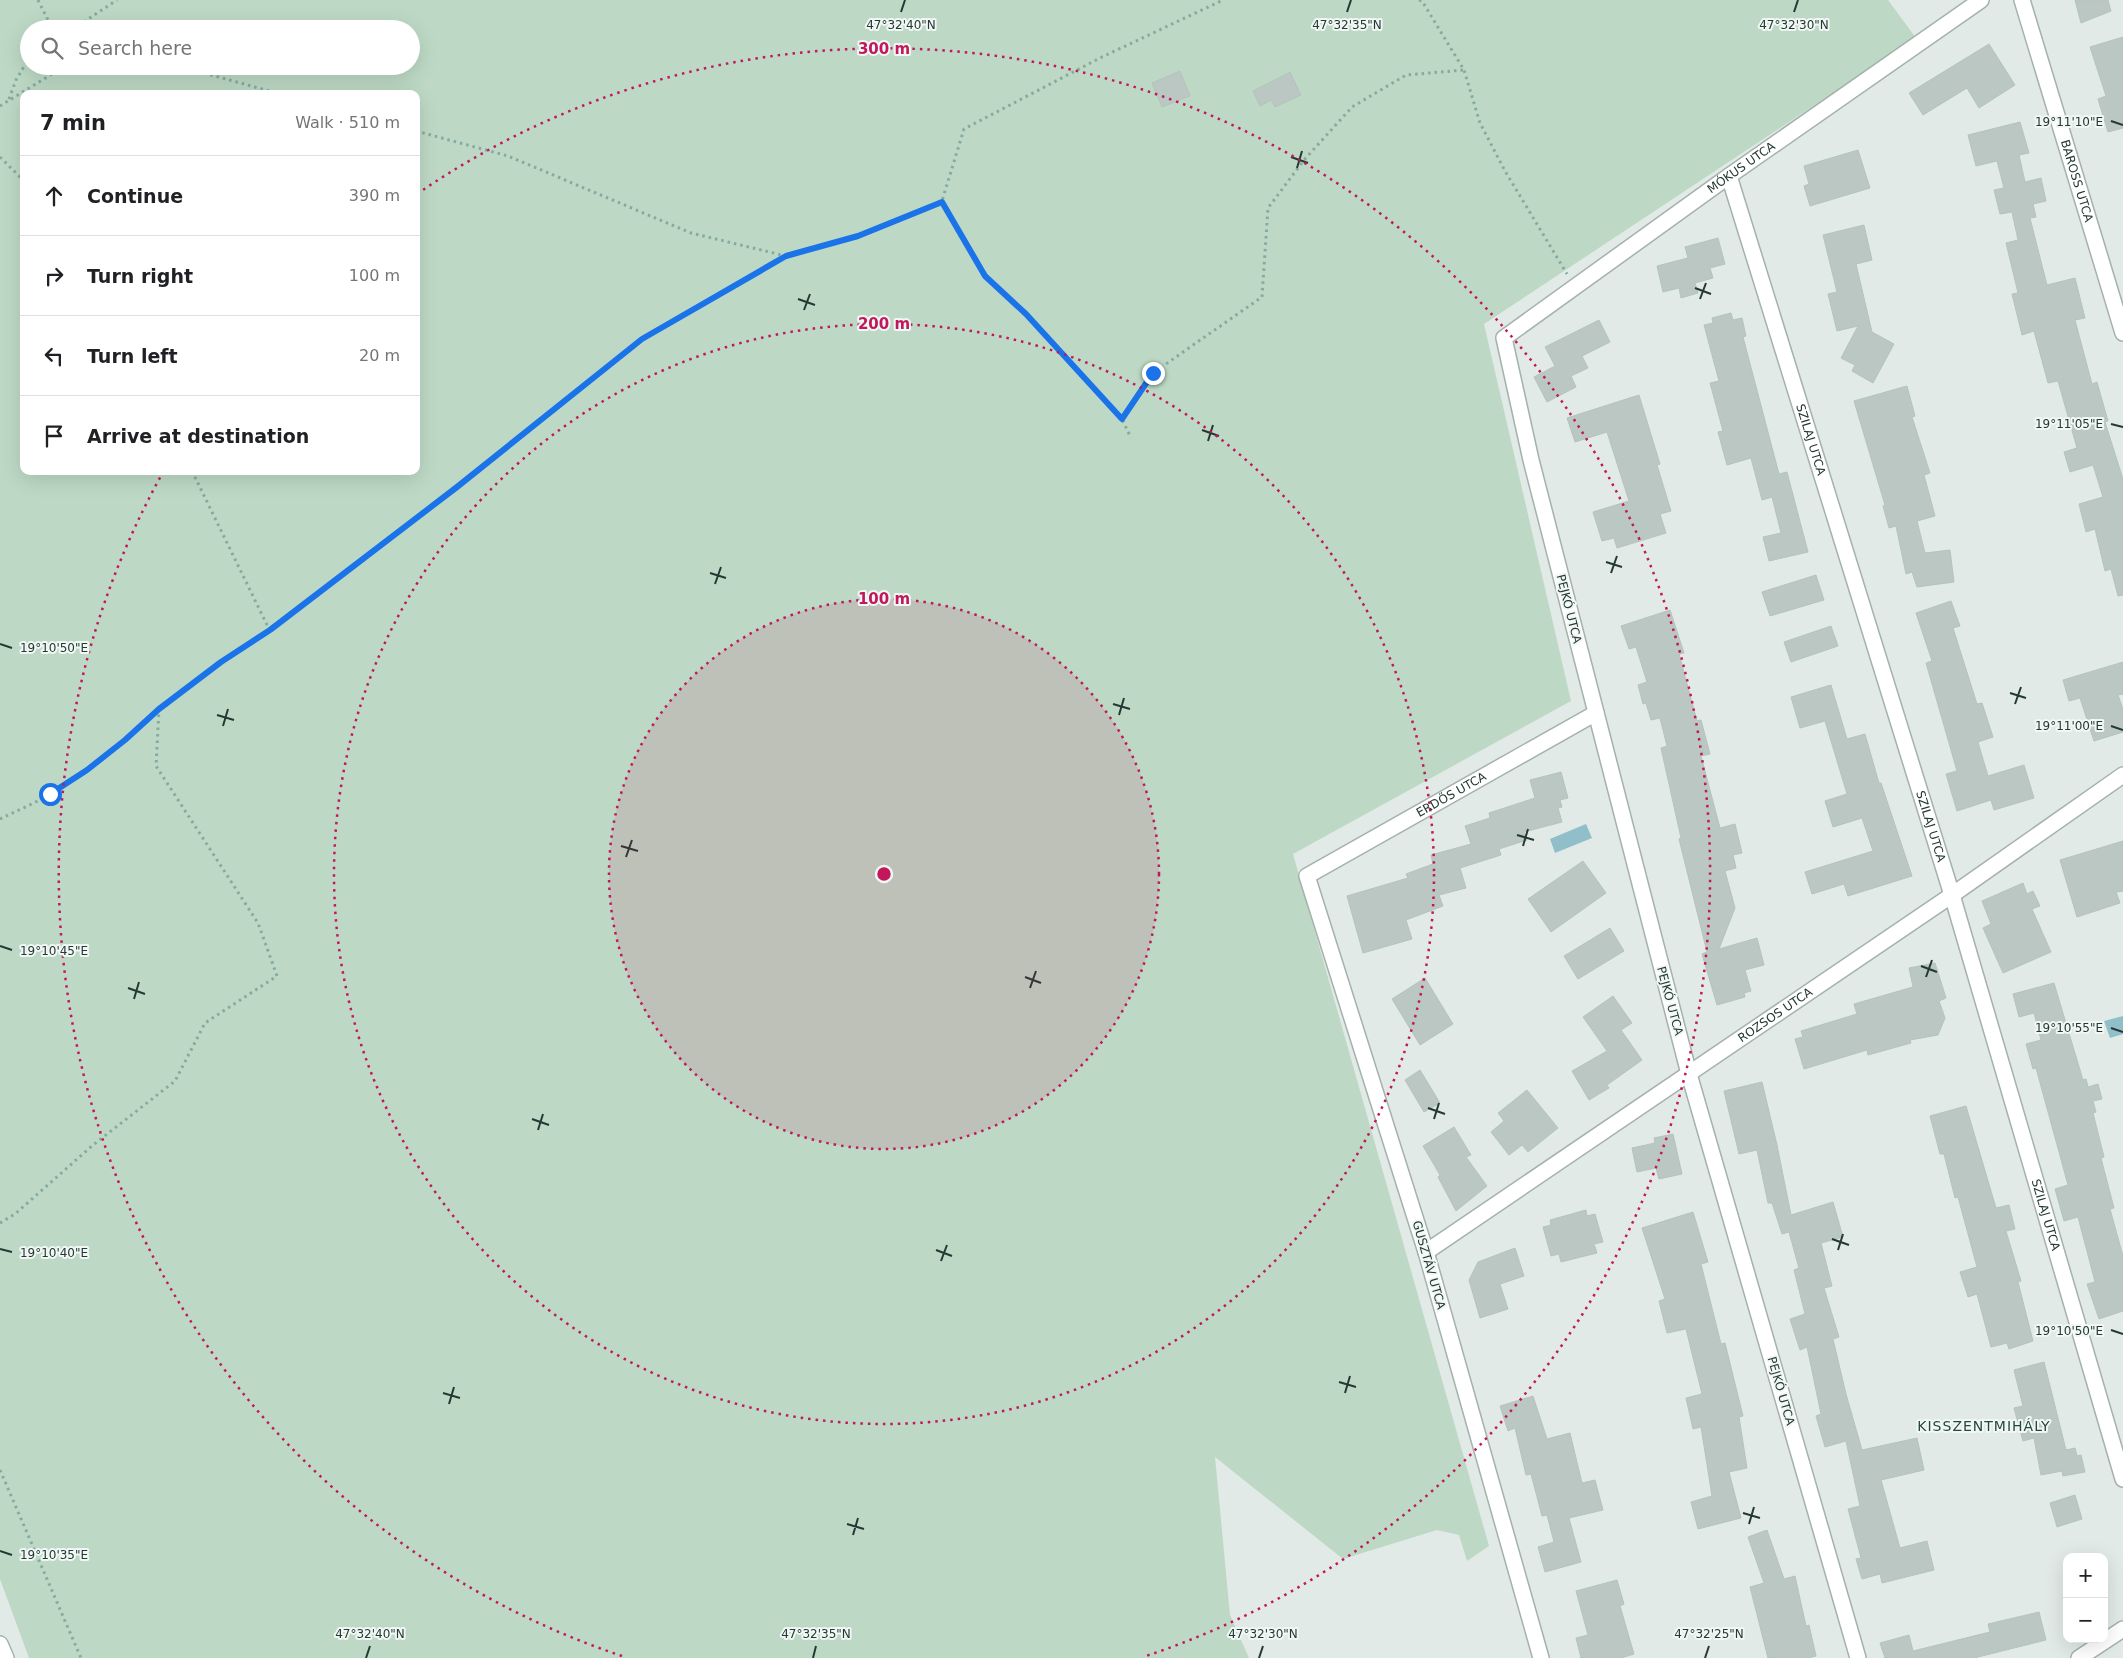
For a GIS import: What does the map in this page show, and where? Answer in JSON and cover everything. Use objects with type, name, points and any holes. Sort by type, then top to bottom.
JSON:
[{"type":"street","name":"MÓKUS UTCA","points":[[1504,338],[1729,176],[1981,0]]},
{"type":"street","name":"BAROSS UTCA","points":[[2022,0],[2123,333]]},
{"type":"street","name":"SZILAJ UTCA","points":[[1729,176],[1952,895],[2123,1479]]},
{"type":"street","name":"PEJKÓ UTCA","points":[[1504,338],[1531,460],[1689,1074],[1858,1658]]},
{"type":"street","name":"ERDŐS UTCA","points":[[1306,876],[1596,713]]},
{"type":"street","name":"ROZSOS UTCA","points":[[1426,1252],[1952,895],[2123,775]]},
{"type":"street","name":"GUSZTÁV UTCA","points":[[1306,876],[1426,1252],[1541,1658]]},
{"type":"street","points":[[2079,1658],[2123,1628]]},
{"type":"street","points":[[0,1644],[6,1658]]},
{"type":"path","points":[[38,0],[48,20]]},
{"type":"path","points":[[87,20],[117,0]]},
{"type":"path","points":[[1131,438],[1122,419],[1026,314],[985,276],[942,202],[964,129],[1100,58],[1223,0]]},
{"type":"path","points":[[1419,0],[1422,1],[1464,70],[1480,123],[1539,230],[1575,287]]},
{"type":"path","points":[[1122,419],[1153,373],[1262,297],[1268,208],[1304,160],[1352,107],[1406,74],[1464,70]]},
{"type":"path","points":[[9,100],[20,73]]},
{"type":"path","points":[[25,90],[50,75]]},
{"type":"path","points":[[211,75],[266,90]]},
{"type":"path","points":[[0,106],[20,93]]},
{"type":"path","points":[[420,132],[508,156],[691,233],[786,256]]},
{"type":"path","points":[[0,157],[20,177]]},
{"type":"path","points":[[0,819],[50,794],[87,770],[125,740],[159,709],[221,662],[270,630],[457,487],[642,339],[786,256],[858,236],[942,202]]},
{"type":"path","points":[[194,475],[270,630]]},
{"type":"path","points":[[0,1223],[15,1214],[93,1145],[175,1081],[205,1023],[277,976],[258,923],[156,766],[159,709]]},
{"type":"path","points":[[0,1470],[81,1658]]},
{"type":"green space","points":[[0,0],[1888,0],[1916,38],[1484,324],[1571,701],[1293,854],[1489,1546],[1467,1561],[1459,1535],[1437,1530],[1343,1559],[1215,1457],[1230,1615],[1249,1658],[29,1658],[0,1579]]},
{"type":"water","points":[[1586,824],[1592,838],[1555,853],[1550,839]]},
{"type":"water","points":[[2123,1016],[2123,1034],[2110,1038],[2104,1021]]},
{"type":"building","points":[[2075,0],[2108,0],[2111,11],[2081,23]]},
{"type":"building","points":[[2123,37],[2123,128],[2108,132],[2098,99],[2106,96],[2090,47]]},
{"type":"building","points":[[1989,44],[2015,85],[1979,108],[1967,88],[1923,115],[1909,93]]},
{"type":"building","points":[[1180,71],[1190,96],[1162,107],[1152,83]]},
{"type":"building","points":[[1290,72],[1301,95],[1275,107],[1271,100],[1260,106],[1253,91]]},
{"type":"building","points":[[2020,122],[2029,153],[2019,155],[2025,182],[2041,178],[2046,201],[2033,204],[2036,217],[2030,218],[2047,285],[2075,278],[2085,318],[2075,320],[2092,384],[2097,382],[2108,421],[2105,422],[2123,479],[2123,595],[2118,596],[2111,569],[2105,571],[2095,529],[2086,532],[2079,504],[2103,497],[2093,465],[2070,472],[2064,452],[2077,448],[2058,381],[2048,383],[2034,331],[2022,335],[2012,294],[2018,293],[2006,243],[2018,240],[2012,212],[2000,214],[1994,190],[2004,188],[1997,161],[1976,166],[1968,135]]},
{"type":"building","points":[[1858,150],[1870,188],[1810,206],[1804,186],[1809,184],[1804,166]]},
{"type":"building","points":[[1864,225],[1872,260],[1856,264],[1872,332],[1894,344],[1873,383],[1852,371],[1855,365],[1841,358],[1858,326],[1837,331],[1828,294],[1837,292],[1823,235]]},
{"type":"building","points":[[1718,238],[1725,264],[1710,268],[1713,278],[1695,283],[1698,293],[1681,298],[1679,288],[1663,292],[1657,266],[1688,258],[1685,247]]},
{"type":"building","points":[[1731,313],[1733,320],[1742,318],[1746,336],[1743,337],[1779,474],[1787,472],[1808,552],[1769,561],[1763,537],[1781,533],[1772,497],[1762,500],[1751,458],[1727,465],[1718,432],[1723,431],[1710,383],[1719,381],[1704,325],[1713,323],[1712,318]]},
{"type":"building","points":[[1599,320],[1610,342],[1582,356],[1588,368],[1571,376],[1576,387],[1547,402],[1534,377],[1555,366],[1545,347]]},
{"type":"building","points":[[1907,386],[1915,416],[1912,417],[1930,473],[1924,475],[1935,516],[1917,521],[1925,553],[1950,550],[1954,582],[1917,587],[1912,572],[1906,574],[1896,526],[1889,528],[1883,506],[1885,505],[1854,401]]},
{"type":"building","points":[[1639,395],[1660,464],[1657,465],[1671,511],[1660,514],[1666,533],[1617,548],[1614,538],[1602,541],[1593,512],[1629,501],[1607,432],[1575,442],[1567,418]]},
{"type":"building","points":[[1816,575],[1824,600],[1770,616],[1762,592]]},
{"type":"building","points":[[1951,601],[1960,626],[1953,628],[1977,704],[1982,703],[1993,737],[1978,742],[1988,776],[2024,765],[2034,798],[1994,810],[1991,800],[1957,811],[1946,774],[1957,771],[1926,663],[1932,661],[1916,613]]},
{"type":"building","points":[[1670,610],[1684,653],[1679,654],[1697,721],[1701,720],[1710,754],[1701,756],[1720,828],[1735,824],[1742,853],[1733,855],[1736,868],[1725,871],[1735,908],[1719,949],[1757,938],[1764,965],[1745,970],[1751,991],[1744,993],[1745,997],[1717,1005],[1702,954],[1707,952],[1679,839],[1681,838],[1661,748],[1667,746],[1660,718],[1651,720],[1646,703],[1643,704],[1638,685],[1647,682],[1636,647],[1629,649],[1621,626]]},
{"type":"building","points":[[1831,626],[1838,646],[1791,662],[1784,642]]},
{"type":"building","points":[[2123,662],[2123,694],[2118,695],[2123,709],[2123,732],[2094,741],[2080,698],[2069,701],[2063,680]]},
{"type":"building","points":[[1831,685],[1847,739],[1865,734],[1879,783],[1881,783],[1912,876],[1848,896],[1844,884],[1812,894],[1805,872],[1873,851],[1862,818],[1833,827],[1825,801],[1847,794],[1825,721],[1800,728],[1791,697]]},
{"type":"building","points":[[1561,772],[1568,798],[1560,800],[1562,807],[1558,808],[1562,822],[1524,832],[1527,840],[1499,849],[1501,855],[1460,868],[1466,888],[1439,895],[1443,906],[1406,920],[1412,939],[1363,953],[1347,896],[1408,878],[1406,874],[1433,864],[1431,855],[1471,844],[1465,826],[1490,818],[1489,813],[1535,798],[1530,780]]},
{"type":"building","points":[[2123,841],[2123,891],[2116,892],[2120,903],[2077,917],[2060,860]]},
{"type":"building","points":[[1583,861],[1606,893],[1551,932],[1528,899]]},
{"type":"building","points":[[2023,883],[2027,894],[2033,891],[2040,906],[2032,909],[2051,952],[2003,973],[1983,928],[1991,924],[1982,901]]},
{"type":"building","points":[[1610,928],[1624,951],[1578,979],[1564,956]]},
{"type":"building","points":[[1935,963],[1946,998],[1939,1001],[1945,1018],[1938,1035],[1910,1040],[1911,1043],[1868,1055],[1867,1050],[1804,1069],[1795,1039],[1803,1037],[1801,1031],[1857,1014],[1854,1004],[1913,987],[1909,968]]},
{"type":"building","points":[[1425,978],[1453,1024],[1420,1045],[1392,999]]},
{"type":"building","points":[[2054,983],[2083,1080],[2086,1079],[2088,1087],[2098,1084],[2102,1099],[2093,1101],[2096,1112],[2093,1113],[2104,1157],[2101,1158],[2114,1208],[2110,1209],[2123,1256],[2123,1311],[2099,1319],[2087,1284],[2095,1282],[2078,1217],[2064,1221],[2055,1189],[2068,1185],[2036,1068],[2033,1069],[2026,1044],[2041,1040],[2034,1013],[2019,1017],[2013,994]]},
{"type":"building","points":[[1613,996],[1632,1023],[1621,1030],[1642,1060],[1607,1085],[1609,1088],[1589,1100],[1572,1071],[1607,1051],[1583,1017]]},
{"type":"building","points":[[1420,1070],[1440,1103],[1424,1112],[1405,1080]]},
{"type":"building","points":[[1762,1082],[1791,1215],[1833,1202],[1843,1237],[1821,1243],[1832,1286],[1824,1288],[1839,1337],[1833,1339],[1862,1450],[1917,1438],[1924,1470],[1881,1480],[1900,1548],[1927,1541],[1934,1570],[1882,1583],[1880,1574],[1862,1579],[1856,1559],[1861,1558],[1848,1509],[1860,1506],[1846,1441],[1825,1447],[1816,1416],[1821,1414],[1807,1347],[1800,1350],[1790,1319],[1805,1314],[1794,1270],[1799,1268],[1789,1232],[1782,1234],[1772,1203],[1768,1203],[1757,1150],[1739,1154],[1724,1091]]},
{"type":"building","points":[[1527,1090],[1558,1128],[1528,1152],[1522,1145],[1509,1155],[1491,1132],[1504,1121],[1498,1113]]},
{"type":"building","points":[[1966,1106],[1996,1208],[2009,1205],[2015,1229],[2006,1231],[2021,1281],[2018,1282],[2033,1341],[2009,1349],[2007,1343],[1991,1347],[1977,1294],[1968,1297],[1960,1272],[1977,1267],[1958,1197],[1955,1198],[1944,1154],[1940,1154],[1930,1116]]},
{"type":"building","points":[[1454,1127],[1471,1155],[1466,1157],[1487,1186],[1456,1211],[1438,1177],[1440,1175],[1423,1146]]},
{"type":"building","points":[[1673,1134],[1682,1174],[1659,1179],[1656,1168],[1637,1172],[1632,1148],[1655,1143],[1654,1138]]},
{"type":"building","points":[[1586,1210],[1587,1216],[1595,1214],[1603,1242],[1594,1244],[1597,1253],[1561,1262],[1559,1254],[1551,1256],[1543,1227],[1551,1225],[1550,1220]]},
{"type":"building","points":[[1693,1212],[1708,1262],[1701,1264],[1721,1344],[1725,1343],[1743,1416],[1739,1417],[1747,1468],[1729,1472],[1741,1518],[1698,1529],[1691,1502],[1712,1496],[1701,1427],[1693,1429],[1686,1398],[1702,1394],[1686,1329],[1667,1333],[1659,1301],[1665,1299],[1642,1228]]},
{"type":"building","points":[[1515,1248],[1524,1276],[1500,1284],[1508,1309],[1480,1318],[1469,1280],[1478,1262]]},
{"type":"building","points":[[2044,1362],[2066,1450],[2075,1448],[2077,1456],[2081,1455],[2085,1472],[2063,1476],[2062,1471],[2041,1475],[2034,1438],[2023,1441],[2014,1408],[2023,1406],[2014,1370]]},
{"type":"building","points":[[1533,1396],[1547,1439],[1570,1433],[1582,1483],[1595,1480],[1603,1510],[1569,1518],[1581,1562],[1545,1572],[1538,1547],[1554,1542],[1547,1515],[1542,1516],[1531,1474],[1526,1475],[1515,1428],[1508,1431],[1500,1406]]},
{"type":"building","points":[[2075,1495],[2082,1519],[2057,1527],[2050,1503]]},
{"type":"building","points":[[1767,1530],[1784,1579],[1795,1576],[1806,1626],[1809,1625],[1816,1656],[1808,1658],[1768,1658],[1750,1587],[1764,1583],[1748,1537]]},
{"type":"building","points":[[1617,1580],[1624,1604],[1620,1606],[1634,1654],[1621,1658],[1581,1658],[1576,1638],[1588,1635],[1576,1591]]},
{"type":"building","points":[[2039,1612],[2046,1640],[1974,1658],[1885,1658],[1880,1643],[1909,1635],[1913,1651],[1990,1632],[1988,1624]]},
{"type":"district","name":"KISSZENTMIHÁLY","points":[[1984,1426]]},
{"type":"route","points":[[50,794],[87,770],[125,740],[159,709],[221,662],[270,630],[457,487],[642,339],[786,256],[858,236],[942,202],[985,276],[1026,314],[1122,419],[1153,373]]}]
